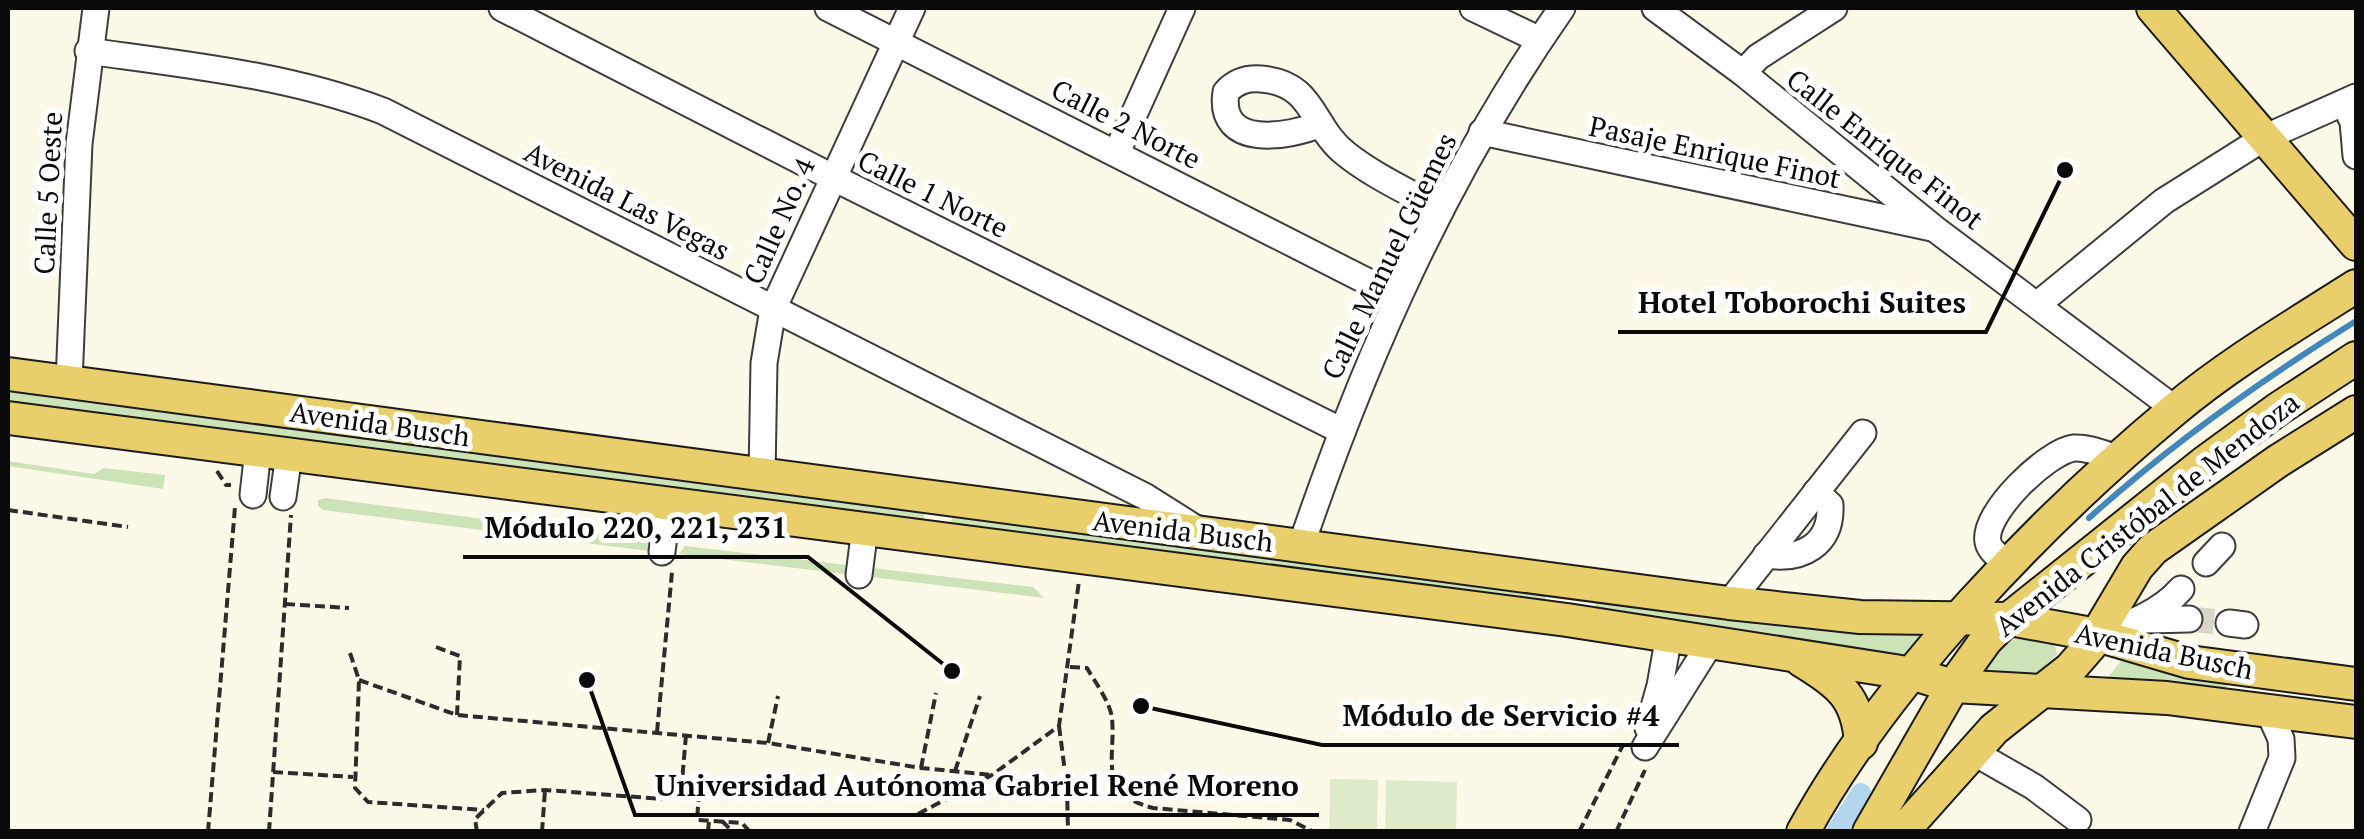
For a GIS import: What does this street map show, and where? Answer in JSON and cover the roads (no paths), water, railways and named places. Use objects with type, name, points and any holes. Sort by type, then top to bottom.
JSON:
[{"type":"main road","points":[[2153,8],[2355,245]]},
{"type":"main road","name":"Avenida Cristóbal de Mendoza","points":[[1804,832],[1861,743],[1914,674],[2009,564],[2175,409],[2261,346],[2356,286]]},
{"type":"main road","name":"Avenida Cristóbal de Mendoza","points":[[1869,832],[1953,686],[1986,640],[2204,463],[2356,358]]},
{"type":"main road","name":"Avenida Busch","points":[[8,374],[1728,602],[1860,617],[2010,619],[2097,634],[2189,662],[2356,684]]},
{"type":"main road","name":"Avenida Cristóbal de Mendoza","points":[[1980,744],[2070,669],[2097,634],[2137,567],[2264,445],[2356,383]]},
{"type":"main road","name":"Avenida Cristóbal de Mendoza","points":[[2171,536],[2356,412]]},
{"type":"main road","name":"Avenida Busch","points":[[8,418],[1567,620],[1914,674],[1953,686],[2121,696],[2356,722]]},
{"type":"main road","points":[[939,539],[944,500]]},
{"type":"main road","points":[[1567,620],[1571,601],[1584,593],[1652,603],[1684,596]]},
{"type":"main road","points":[[1793,656],[1829,676],[1846,694],[1860,720],[1861,743]]},
{"type":"main road","points":[[2258,672],[2250,675],[2242,689],[2244,697],[2262,710]]},
{"type":"main road","points":[[1902,832],[1980,744],[2035,710],[2121,696]]},
{"type":"main road","points":[[1926,832],[1948,782]]},
{"type":"street","name":"Calle 5 Oeste","points":[[69,382],[79,144],[96,8]]},
{"type":"street","name":"Calle 1 Norte","points":[[502,8],[1340,430]]},
{"type":"street","name":"Calle 2 Norte","points":[[828,8],[1396,296]]},
{"type":"street","name":"Calle No. 4","points":[[762,475],[764,362],[773,309],[912,8]]},
{"type":"street","points":[[1117,152],[1182,8]]},
{"type":"street","points":[[1473,8],[1540,40]]},
{"type":"street","name":"Calle Manuel Güemes","points":[[1301,546],[1340,430],[1396,296],[1482,132],[1562,8]]},
{"type":"street","name":"Calle Enrique Finot","points":[[1655,8],[1935,229],[2175,409]]},
{"type":"street","points":[[1743,74],[1758,57],[1834,8]]},
{"type":"street","name":"Avenida Las Vegas","points":[[88,50],[273,78],[383,111],[1146,497],[1202,533]]},
{"type":"street","points":[[2038,304],[2164,200],[2264,138],[2350,100],[2356,156]]},
{"type":"street","points":[[1320,124],[1343,152],[1441,210]]},
{"type":"street","name":"Pasaje Enrique Finot","points":[[1482,132],[1935,229]]},
{"type":"street","points":[[1728,602],[1863,433]]},
{"type":"street","points":[[2009,564],[1989,548],[1987,537],[1989,524],[2013,490],[2072,448],[2120,459]]},
{"type":"street","points":[[248,492],[274,452]]},
{"type":"street","points":[[274,452],[287,506]]},
{"type":"street","points":[[1103,521],[1118,504],[1119,492],[1113,481]]},
{"type":"street","points":[[667,562],[668,503]]},
{"type":"street","points":[[858,576],[865,528]]},
{"type":"street","points":[[2097,634],[2137,621],[2170,602],[2182,589]]},
{"type":"street","points":[[2137,621],[2189,619]]},
{"type":"street","points":[[1670,635],[1645,747],[1711,642]]},
{"type":"street","points":[[2252,832],[2282,758],[2281,740],[2262,710]]},
{"type":"street","points":[[1980,744],[2078,820]]},
{"type":"waterway","points":[[2089,518],[2218,414],[2356,321]]},
{"type":"waterway","points":[[1836,832],[1861,793]]},
{"type":"tunnel","points":[[2189,619],[2229,623]]},
{"type":"place","name":"Hotel Toborochi Suites","points":[[2065,170]]},
{"type":"place","name":"Módulo 220, 221, 231","points":[[952,671]]},
{"type":"place","name":"Universidad Autónoma Gabriel René Moreno","points":[[587,680]]},
{"type":"place","name":"Módulo de Servicio #4","points":[[1141,706]]}]
